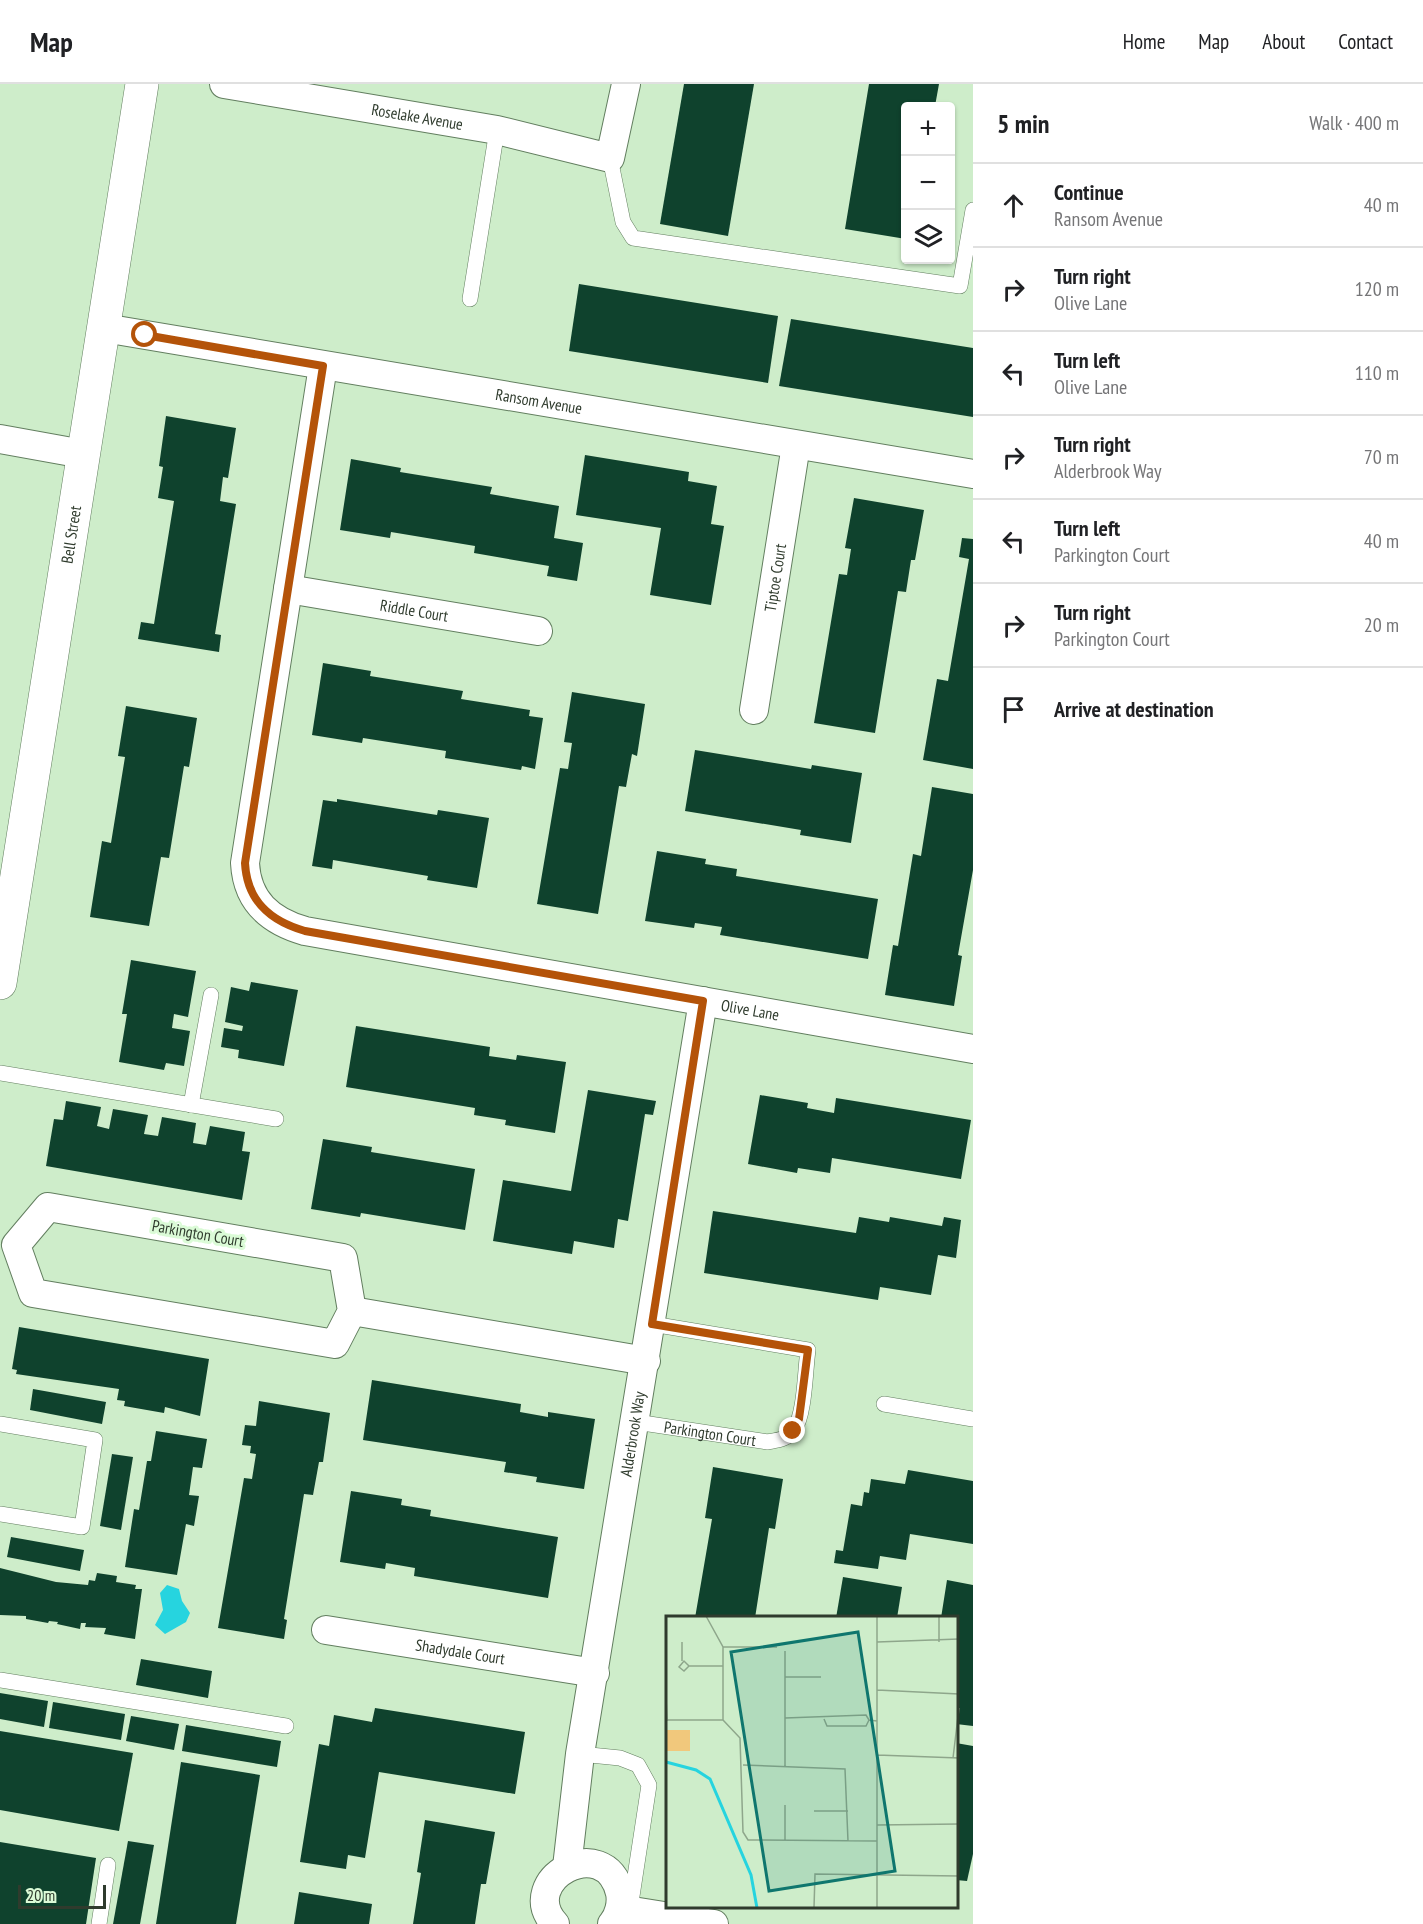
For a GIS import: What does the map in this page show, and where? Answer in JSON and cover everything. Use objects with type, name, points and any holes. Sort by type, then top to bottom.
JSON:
[{"type":"street","name":"Bell Street","points":[[0,978],[142,84]]},
{"type":"street","name":"Roselake Avenue","points":[[224,84],[497,130],[610,158]]},
{"type":"street","points":[[610,158],[626,84]]},
{"type":"street","name":"Ransom Avenue","points":[[104,328],[973,474]]},
{"type":"street","name":"Olive Lane","points":[[323,366],[245,863],[246,878],[261,907],[287,926],[305,931],[973,1049]]},
{"type":"street","points":[[0,439],[84,454]]},
{"type":"street","name":"Tiptoe Court","points":[[754,710],[796,445]]},
{"type":"street","name":"Riddle Court","points":[[288,589],[538,631]]},
{"type":"street","name":"Alderbrook Way","points":[[567,1867],[580,1754],[703,1001]]},
{"type":"street","name":"Parkington Court","points":[[48,1207],[343,1258],[352,1311],[334,1344],[33,1293],[8,1244],[48,1207]]},
{"type":"street","points":[[352,1311],[646,1361]]},
{"type":"street","name":"Shadydale Court","points":[[326,1630],[595,1673]]},
{"type":"street","points":[[555,1924],[547,1908],[546,1896],[556,1874],[567,1867],[590,1863],[602,1868],[618,1885],[621,1915],[714,1924]]},
{"type":"lane","points":[[470,299],[497,130]]},
{"type":"lane","points":[[610,158],[623,222],[633,238],[960,286],[973,210]]},
{"type":"lane","points":[[192,1105],[211,995]]},
{"type":"lane","points":[[0,1073],[276,1119]]},
{"type":"lane","name":"Parkington Court","points":[[636,1422],[768,1442],[784,1438],[793,1431],[799,1419],[808,1350],[652,1324]]},
{"type":"lane","points":[[884,1404],[973,1419]]},
{"type":"lane","points":[[0,1424],[95,1440],[82,1527],[0,1514]]},
{"type":"lane","points":[[0,1680],[286,1726]]},
{"type":"lane","points":[[580,1754],[620,1758],[638,1765],[649,1785],[621,1915]]},
{"type":"lane","points":[[99,1924],[108,1865]]},
{"type":"water","points":[[167,1585],[179,1589],[182,1601],[190,1613],[186,1622],[165,1634],[155,1625],[163,1610],[160,1593]]},
{"type":"building","points":[[684,84],[754,84],[728,236],[660,224]]},
{"type":"building","points":[[869,84],[939,84],[936,102],[901,102],[901,238],[845,229]]},
{"type":"building","points":[[579,284],[778,316],[768,383],[569,351]]},
{"type":"building","points":[[791,319],[973,348],[973,417],[779,386]]},
{"type":"building","points":[[166,416],[236,428],[228,478],[223,477],[220,501],[236,504],[215,634],[221,635],[219,652],[138,639],[141,622],[154,624],[174,501],[158,498],[163,467],[159,466]]},
{"type":"building","points":[[585,455],[689,472],[688,481],[717,486],[711,524],[724,526],[711,605],[650,595],[661,528],[576,515]]},
{"type":"building","points":[[351,459],[401,468],[400,472],[492,487],[490,494],[559,506],[554,538],[583,543],[577,581],[547,576],[549,566],[474,553],[475,546],[391,532],[390,538],[340,530]]},
{"type":"building","points":[[854,498],[924,510],[915,560],[911,560],[906,592],[898,591],[875,733],[814,723],[839,574],[847,575],[851,549],[845,548]]},
{"type":"building","points":[[962,538],[973,539],[973,769],[923,760],[937,679],[948,681],[969,559],[959,557]]},
{"type":"building","points":[[323,663],[371,671],[370,676],[463,691],[461,699],[530,710],[529,716],[543,718],[535,769],[522,766],[521,770],[445,758],[446,751],[363,738],[362,743],[312,735]]},
{"type":"building","points":[[572,692],[645,704],[637,756],[632,754],[626,787],[619,786],[598,914],[537,904],[560,768],[568,769],[572,743],[564,742]]},
{"type":"building","points":[[126,706],[197,718],[189,767],[184,766],[169,858],[161,857],[149,926],[90,917],[102,841],[111,843],[125,757],[118,756]]},
{"type":"building","points":[[695,750],[811,769],[812,765],[862,773],[851,843],[800,835],[801,830],[685,811]]},
{"type":"building","points":[[932,787],[973,794],[973,870],[958,955],[962,956],[954,1006],[885,995],[893,945],[898,946],[913,854],[921,856]]},
{"type":"building","points":[[337,799],[437,815],[438,810],[489,818],[477,888],[427,880],[428,876],[333,860],[332,869],[312,866],[323,800],[337,802]]},
{"type":"building","points":[[657,851],[706,859],[705,864],[737,869],[736,876],[878,899],[868,959],[720,935],[722,927],[695,923],[694,928],[645,921]]},
{"type":"building","points":[[131,960],[196,971],[188,1017],[174,1014],[172,1028],[190,1031],[184,1066],[166,1063],[164,1070],[119,1062],[127,1014],[122,1014]]},
{"type":"building","points":[[251,982],[298,990],[284,1066],[238,1058],[239,1050],[221,1047],[224,1028],[242,1031],[243,1026],[225,1022],[231,987],[249,991]]},
{"type":"building","points":[[356,1026],[490,1047],[489,1056],[516,1060],[517,1055],[566,1062],[555,1133],[505,1125],[506,1120],[474,1115],[475,1108],[346,1087]]},
{"type":"building","points":[[588,1090],[656,1101],[653,1115],[645,1114],[628,1221],[618,1219],[614,1248],[574,1241],[572,1254],[493,1241],[503,1180],[571,1191]]},
{"type":"building","points":[[760,1095],[808,1103],[807,1108],[834,1113],[836,1098],[971,1120],[961,1179],[832,1158],[830,1173],[798,1168],[797,1173],[748,1164]]},
{"type":"building","points":[[66,1101],[101,1107],[97,1126],[109,1129],[113,1109],[148,1115],[144,1134],[158,1136],[162,1117],[196,1123],[193,1143],[206,1145],[210,1126],[245,1132],[242,1151],[250,1152],[242,1200],[46,1166],[54,1119],[63,1120]]},
{"type":"building","points":[[323,1139],[372,1147],[371,1152],[475,1169],[465,1230],[361,1213],[360,1217],[311,1209]]},
{"type":"building","points":[[713,1211],[856,1233],[859,1217],[889,1222],[890,1217],[942,1226],[944,1217],[961,1220],[956,1258],[938,1255],[931,1295],[880,1287],[878,1300],[704,1273]]},
{"type":"building","points":[[19,1327],[209,1359],[200,1416],[165,1407],[164,1413],[124,1406],[125,1401],[117,1400],[119,1389],[16,1374],[17,1370],[12,1369]]},
{"type":"building","points":[[372,1380],[521,1404],[520,1412],[548,1417],[548,1412],[595,1419],[584,1489],[536,1482],[537,1477],[504,1472],[506,1462],[363,1440]]},
{"type":"building","points":[[33,1389],[106,1402],[102,1424],[30,1410]]},
{"type":"building","points":[[259,1401],[330,1413],[323,1462],[319,1462],[313,1495],[304,1494],[284,1619],[287,1620],[284,1639],[218,1628],[244,1478],[252,1479],[256,1454],[250,1453],[251,1446],[242,1445],[245,1425],[256,1426]]},
{"type":"building","points":[[156,1431],[207,1439],[202,1468],[193,1467],[189,1495],[199,1496],[194,1526],[186,1524],[177,1575],[125,1567],[134,1509],[139,1510],[147,1461],[151,1461]]},
{"type":"building","points":[[112,1454],[133,1457],[121,1530],[100,1526]]},
{"type":"building","points":[[713,1467],[783,1479],[775,1529],[769,1528],[755,1616],[695,1616],[712,1519],[705,1518]]},
{"type":"building","points":[[908,1470],[973,1481],[973,1544],[910,1534],[906,1560],[880,1556],[878,1569],[834,1563],[836,1550],[843,1551],[851,1504],[862,1506],[864,1492],[869,1493],[871,1479],[905,1484]]},
{"type":"building","points":[[351,1491],[402,1499],[401,1505],[431,1510],[430,1516],[558,1537],[548,1598],[414,1576],[415,1568],[386,1563],[385,1569],[340,1562]]},
{"type":"building","points":[[11,1537],[84,1550],[80,1571],[7,1557]]},
{"type":"building","points":[[0,1568],[56,1582],[88,1585],[89,1580],[95,1581],[97,1573],[117,1576],[116,1582],[136,1585],[135,1589],[142,1589],[135,1639],[104,1634],[106,1628],[85,1627],[86,1623],[81,1623],[80,1629],[57,1624],[58,1622],[49,1621],[48,1623],[26,1619],[26,1616],[0,1615]]},
{"type":"building","points":[[843,1577],[902,1587],[897,1616],[836,1616]]},
{"type":"building","points":[[947,1580],[973,1585],[973,1726],[958,1724],[958,1616],[941,1616]]},
{"type":"building","points":[[141,1659],[212,1671],[208,1698],[136,1685]]},
{"type":"building","points":[[0,1693],[48,1701],[44,1727],[0,1719]]},
{"type":"building","points":[[53,1702],[125,1714],[121,1740],[49,1728]]},
{"type":"building","points":[[375,1708],[525,1732],[515,1794],[379,1772],[365,1858],[348,1855],[346,1869],[300,1862],[319,1744],[329,1746],[334,1715],[372,1722]]},
{"type":"building","points":[[131,1716],[179,1724],[174,1750],[126,1741]]},
{"type":"building","points":[[186,1725],[281,1741],[277,1767],[182,1751]]},
{"type":"building","points":[[0,1731],[133,1753],[119,1831],[0,1810]]},
{"type":"building","points":[[958,1743],[973,1746],[973,1854],[967,1881],[958,1880]]},
{"type":"building","points":[[181,1762],[260,1775],[236,1924],[156,1924]]},
{"type":"building","points":[[425,1820],[495,1832],[486,1884],[481,1884],[475,1924],[413,1924],[421,1873],[417,1872]]},
{"type":"building","points":[[128,1841],[154,1845],[140,1924],[113,1924]]},
{"type":"building","points":[[0,1842],[96,1858],[86,1924],[0,1924]]},
{"type":"building","points":[[299,1892],[372,1904],[369,1924],[294,1924]]},
{"type":"route","points":[[145,335],[323,366],[245,863],[246,878],[252,894],[273,918],[287,926],[305,931],[703,1001],[652,1324],[808,1350],[799,1419],[793,1431]]}]
